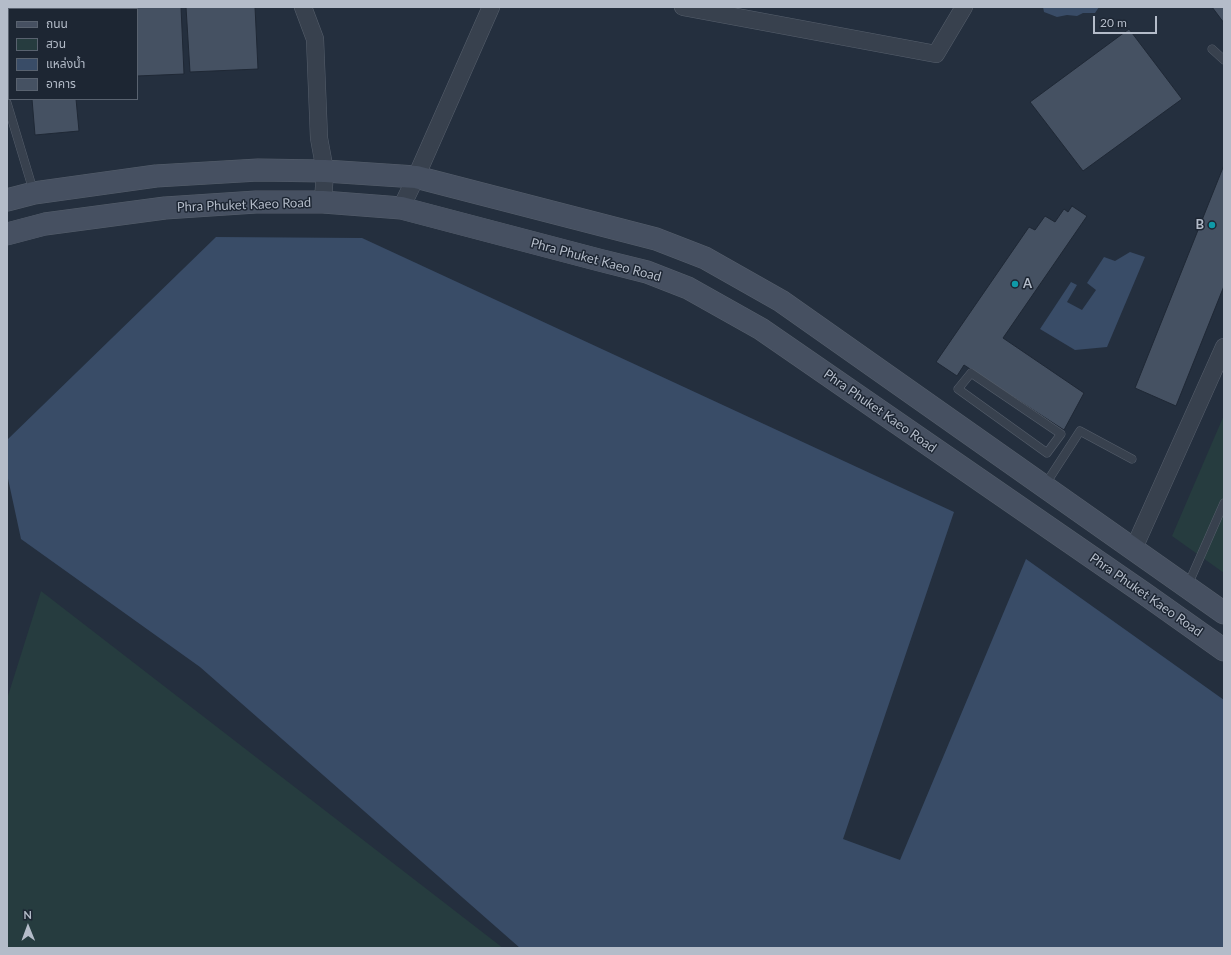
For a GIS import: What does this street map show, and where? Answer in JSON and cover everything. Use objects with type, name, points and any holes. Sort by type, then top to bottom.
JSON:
[{"type":"main road","points":[[7,200],[34,193],[156,176],[258,170],[325,171],[416,178],[656,239],[705,258],[781,301],[1134,548],[1187,588],[1224,613]]},
{"type":"main road","name":"Phra Phuket Kaeo Road","points":[[7,234],[45,224],[165,208],[256,202],[323,202],[401,208],[647,272],[688,288],[761,329],[1224,650]]},
{"type":"street","points":[[302,7],[315,39],[319,138],[325,171],[323,202]]},
{"type":"street","points":[[401,208],[416,178],[491,7]]},
{"type":"street","points":[[683,7],[936,54],[964,7]]},
{"type":"street","points":[[1134,548],[1224,347]]},
{"type":"lane","points":[[1212,49],[1224,60]]},
{"type":"lane","points":[[7,103],[34,193]]},
{"type":"lane","points":[[971,372],[1061,434],[1054,443],[1047,453],[958,389],[971,372]]},
{"type":"lane","points":[[1044,486],[1080,431],[1132,459]]},
{"type":"lane","points":[[1054,443],[1067,451]]},
{"type":"lane","points":[[1187,588],[1224,503]]},
{"type":"green space","points":[[1224,415],[1224,573],[1172,536]]},
{"type":"green space","points":[[41,591],[503,948],[7,948],[7,699]]},
{"type":"water","points":[[1043,7],[1099,7],[1095,13],[1083,13],[1077,16],[1067,15],[1057,17],[1044,12]]},
{"type":"water","points":[[216,237],[362,238],[954,512],[843,839],[900,860],[1026,559],[1224,700],[1224,948],[520,948],[200,667],[21,539],[7,474],[7,440]]},
{"type":"water","points":[[1130,252],[1145,257],[1107,347],[1075,350],[1040,329],[1071,282],[1077,285],[1067,302],[1082,310],[1096,290],[1087,283],[1104,257],[1115,261]]},
{"type":"building","points":[[22,7],[66,7],[66,8]]},
{"type":"building","points":[[181,7],[184,74],[138,76],[138,8],[129,8]]},
{"type":"building","points":[[186,7],[255,7],[258,69],[190,72]]},
{"type":"building","points":[[1212,7],[1224,7],[1224,23]]},
{"type":"building","points":[[1129,29],[1182,99],[1083,171],[1030,102]]},
{"type":"building","points":[[32,100],[76,100],[79,131],[35,135]]},
{"type":"building","name":"B","points":[[1224,165],[1224,286],[1176,406],[1135,388]]},
{"type":"building","name":"A","points":[[1072,206],[1087,216],[1003,338],[1084,393],[1064,430],[964,365],[957,376],[936,362],[1029,227],[1035,230],[1045,216],[1055,222],[1064,209],[1068,212]]},
{"type":"place","name":"B","points":[[1212,225]]},
{"type":"place","name":"A","points":[[1015,284]]}]
